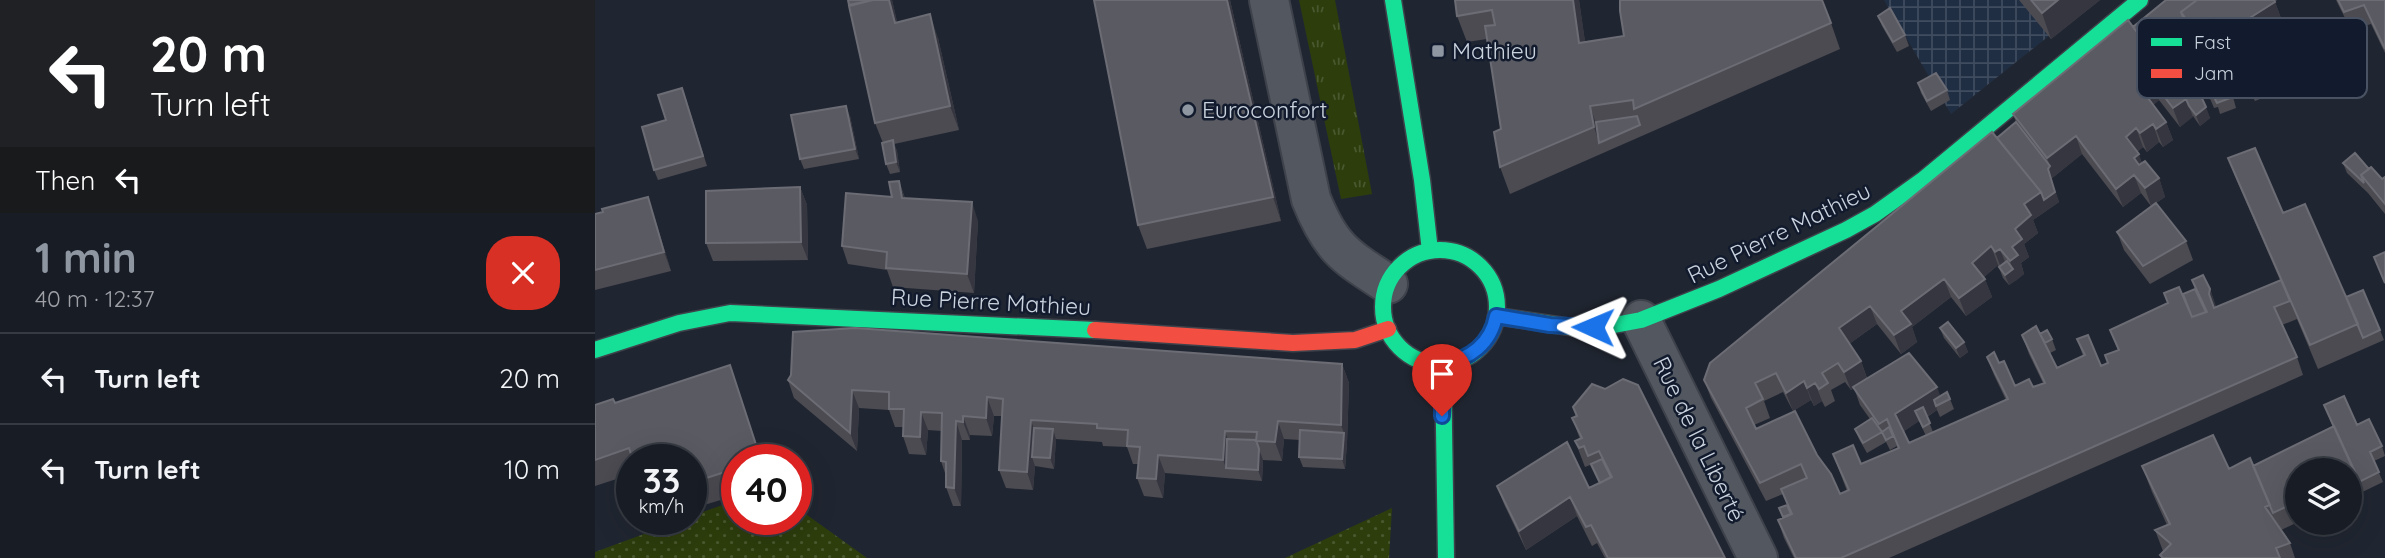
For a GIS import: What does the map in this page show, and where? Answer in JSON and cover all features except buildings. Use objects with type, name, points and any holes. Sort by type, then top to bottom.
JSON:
[{"type":"street","points":[[1269,0],[1311,199],[1318,216],[1339,251],[1388,284]]},
{"type":"street","points":[[1393,0],[1422,180],[1430,251]]},
{"type":"street","name":"Rue Pierre Mathieu","points":[[1496,316],[1577,328],[1641,320],[1719,289],[1846,230],[1875,214],[1924,179],[2140,0]]},
{"type":"street","points":[[1430,251],[1453,251],[1468,257],[1480,266],[1496,293],[1496,316],[1491,331],[1478,349],[1465,358],[1443,363],[1427,362],[1413,357],[1401,348],[1388,329],[1384,307],[1388,284],[1395,272],[1410,258],[1430,251]]},
{"type":"street","name":"Rue Pierre Mathieu","points":[[595,349],[680,323],[730,313],[1067,328],[1293,343],[1355,340],[1388,329]]},
{"type":"street","name":"Rue de la Liberté","points":[[1641,320],[1758,558]]},
{"type":"street","points":[[1443,363],[1441,397],[1446,558]]},
{"type":"shaded area","points":[[1884,0],[2094,0],[1951,114]]},
{"type":"green space","points":[[1299,0],[1335,0],[1372,194],[1341,199]]},
{"type":"green space","points":[[721,506],[721,535],[812,535],[812,518],[867,558],[595,558],[595,552],[641,535],[707,535],[707,510]]},
{"type":"green space","points":[[1392,508],[1389,558],[1285,558]]},
{"type":"traffic: fast","points":[[1393,0],[1422,180],[1430,251]]},
{"type":"traffic: fast","points":[[1496,316],[1577,328],[1641,320],[1719,289],[1846,230],[1875,214],[1924,179],[2140,0]]},
{"type":"traffic: fast","points":[[1440,250],[1462,255],[1480,267],[1492,285],[1497,307],[1492,329],[1480,347],[1462,359],[1440,364],[1418,359],[1400,347],[1388,329],[1383,307],[1388,285],[1400,267],[1418,255],[1440,250]]},
{"type":"traffic: fast","points":[[595,350],[679,323],[730,313],[1095,330]]},
{"type":"traffic: fast","points":[[1443,363],[1446,558]]},
{"type":"traffic: jam","points":[[1095,330],[1293,343],[1355,340],[1388,329]]},
{"type":"place","name":"Mathieu","points":[[1438,51]]},
{"type":"place","name":"Euroconfort","points":[[1188,110]]},
{"type":"route","points":[[1442,416],[1443,363],[1465,358],[1478,349],[1495,324],[1496,316],[1532,323],[1593,327]]}]
